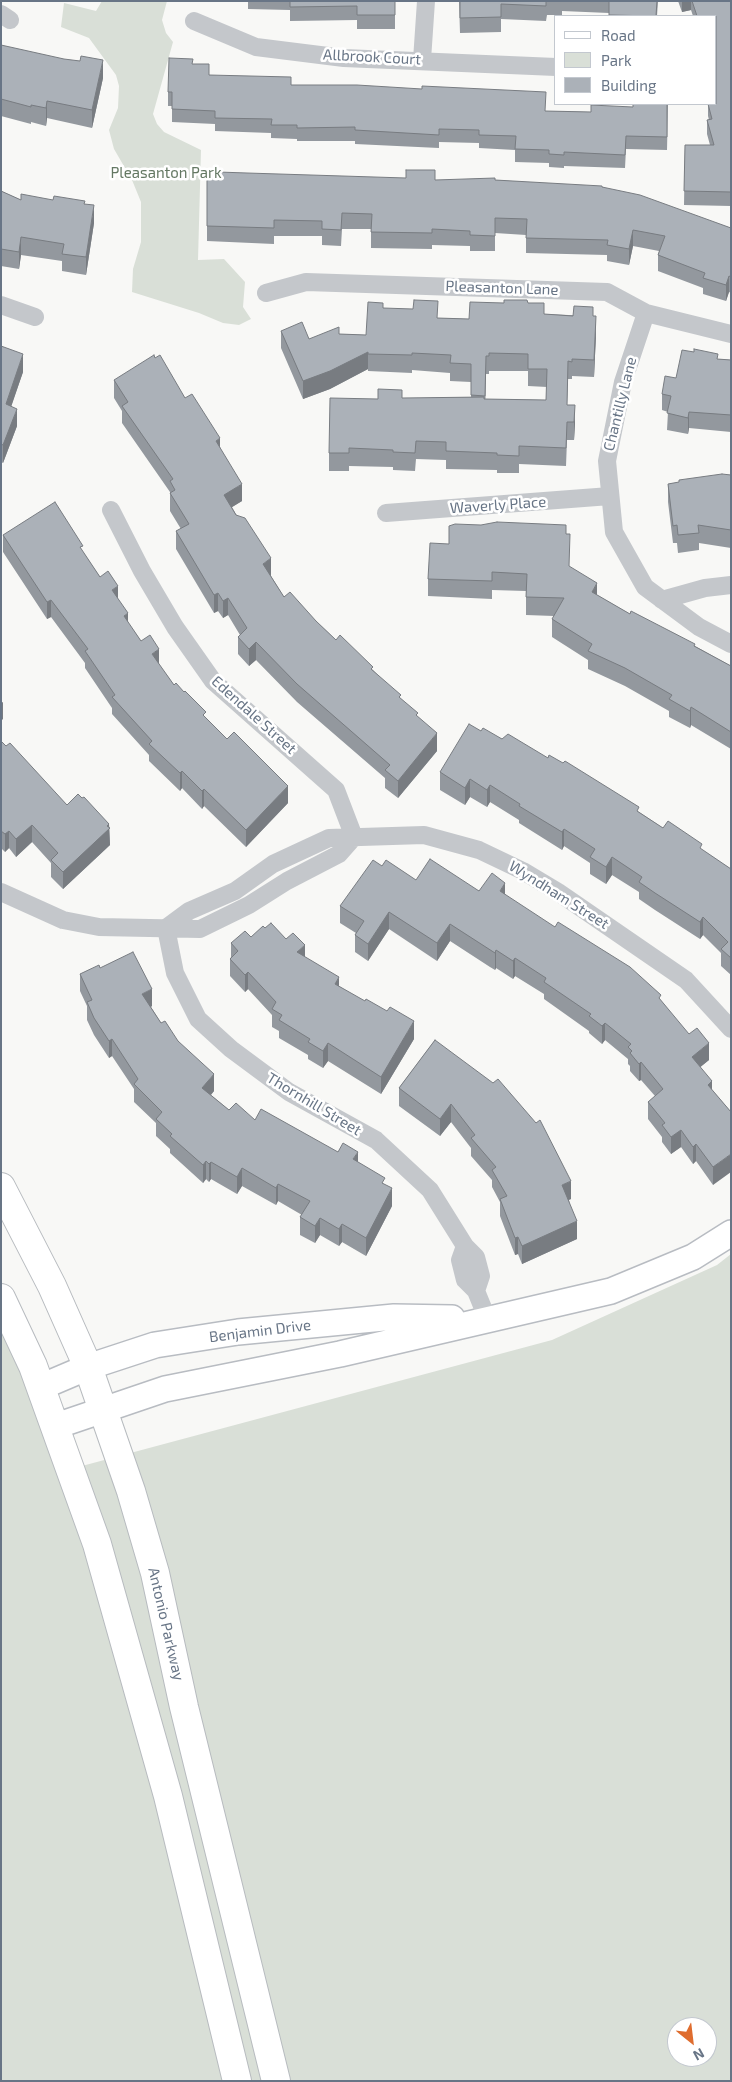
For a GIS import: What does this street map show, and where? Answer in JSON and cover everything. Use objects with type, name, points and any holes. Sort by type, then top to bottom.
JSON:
[{"type":"main road","name":"Antonio Parkway","points":[[1,1187],[52,1286],[88,1367],[131,1491],[155,1573],[184,1707],[276,2081]]},
{"type":"main road","name":"Benjamin Drive","points":[[56,1426],[165,1389],[340,1354],[487,1318],[611,1291],[693,1257],[731,1233]]},
{"type":"main road","points":[[1,1298],[41,1387],[97,1544],[168,1796],[237,2081]]},
{"type":"main road","name":"Benjamin Drive","points":[[41,1387],[88,1367],[155,1345],[238,1332],[394,1317],[487,1318]]},
{"type":"street","points":[[422,60],[426,1]]},
{"type":"street","name":"Allbrook Court","points":[[194,20],[256,47],[344,58],[554,66]]},
{"type":"street","name":"Pleasanton Lane","points":[[266,293],[306,282],[607,292],[646,313],[731,334]]},
{"type":"street","points":[[1,306],[35,317]]},
{"type":"street","name":"Chantilly Lane","points":[[646,313],[623,382],[607,461],[614,532],[644,587],[699,626],[731,644]]},
{"type":"street","name":"Waverly Place","points":[[386,514],[610,496]]},
{"type":"street","name":"Edendale Street","points":[[111,510],[174,627],[213,681],[304,759],[336,790],[354,837]]},
{"type":"street","points":[[662,600],[705,588],[731,585]]},
{"type":"street","name":"Wyndham Street","points":[[354,837],[424,835],[479,850],[523,871],[558,892],[686,980],[731,1029]]},
{"type":"street","points":[[1,892],[63,920],[99,927],[200,929],[249,905],[287,880],[339,854],[354,837]]},
{"type":"street","name":"Thornhill Street","points":[[166,928],[175,973],[198,1019],[231,1049],[289,1092],[376,1140],[430,1190],[465,1246],[460,1260],[465,1280],[476,1291],[487,1318]]},
{"type":"green space","name":"Pleasanton Park","points":[[102,1],[167,1],[162,20],[166,33],[173,42],[153,114],[157,124],[164,132],[201,150],[198,260],[224,259],[245,282],[243,307],[251,319],[239,325],[223,323],[199,313],[132,292],[133,269],[141,242],[141,202],[132,180],[114,149],[109,130],[118,108],[119,86],[116,75],[89,38],[61,27],[64,3],[96,11]]},
{"type":"green space","points":[[731,1254],[731,2081],[1,2081],[1,1286],[67,1470],[552,1340],[717,1265]]},
{"type":"building","points":[[290,1],[395,1],[395,15],[357,15],[357,6],[290,7]]},
{"type":"building","points":[[460,1],[546,1],[546,6],[501,4],[501,17],[460,18]]},
{"type":"building","points":[[609,1],[657,1],[656,15],[609,15]]},
{"type":"building","points":[[692,1],[731,1],[731,192],[684,191],[685,145],[714,145],[707,120],[712,119],[708,105],[717,105],[717,15],[697,15]]},
{"type":"building","points":[[1,45],[64,59],[80,61],[81,56],[103,60],[92,110],[47,101],[46,108],[31,105],[31,107],[1,99]]},
{"type":"building","points":[[169,58],[193,59],[192,64],[209,64],[209,75],[291,77],[291,85],[357,85],[422,89],[422,86],[546,92],[545,111],[591,112],[591,105],[633,107],[633,105],[667,105],[667,137],[626,136],[625,155],[564,152],[564,155],[549,154],[549,150],[515,149],[516,136],[479,135],[479,130],[439,129],[439,135],[355,130],[355,127],[297,128],[297,125],[271,125],[272,119],[215,118],[215,111],[172,109],[172,92],[168,92]]},
{"type":"building","points":[[406,170],[435,170],[435,180],[495,178],[495,180],[602,186],[640,195],[731,228],[731,277],[729,276],[726,285],[703,278],[705,273],[658,255],[665,236],[633,230],[629,249],[607,245],[608,240],[526,238],[527,219],[495,218],[495,236],[470,235],[470,231],[432,229],[432,233],[371,232],[372,214],[342,213],[341,230],[322,229],[322,221],[274,220],[274,228],[207,226],[207,175],[218,175],[218,172],[406,178]]},
{"type":"building","points":[[1,191],[21,200],[21,194],[53,200],[54,196],[85,201],[84,204],[94,205],[86,257],[62,254],[64,244],[21,237],[19,252],[1,249]]},
{"type":"building","points":[[414,300],[438,301],[437,318],[469,319],[470,302],[504,303],[504,300],[527,300],[528,303],[544,303],[544,314],[573,316],[574,306],[593,307],[593,316],[596,316],[594,360],[572,359],[572,362],[568,361],[567,405],[575,405],[574,422],[567,422],[566,448],[519,446],[519,456],[497,455],[497,453],[446,451],[446,442],[416,441],[415,453],[349,448],[349,453],[329,453],[330,398],[378,399],[378,389],[402,390],[402,398],[484,397],[484,399],[546,400],[547,369],[528,369],[528,354],[489,353],[489,356],[486,356],[485,396],[471,395],[471,364],[450,363],[451,355],[412,353],[412,355],[368,354],[368,352],[330,371],[303,381],[281,331],[302,322],[309,339],[339,327],[339,334],[366,335],[368,302],[383,303],[383,308],[413,309]]},
{"type":"building","points":[[1,346],[23,354],[6,404],[17,409],[3,445],[1,444]]},
{"type":"building","points":[[694,349],[718,354],[717,359],[731,360],[731,415],[689,412],[688,418],[667,413],[671,396],[662,394],[665,376],[676,378],[682,350],[694,352]]},
{"type":"building","points":[[154,355],[155,358],[160,355],[185,398],[192,394],[220,438],[216,441],[242,484],[224,495],[236,515],[245,518],[271,558],[263,564],[284,597],[290,592],[336,640],[340,635],[373,667],[371,669],[401,695],[399,697],[418,713],[416,715],[437,733],[398,781],[385,770],[390,765],[297,684],[256,642],[249,649],[238,637],[247,628],[228,598],[223,601],[218,593],[214,595],[176,531],[189,524],[170,493],[175,490],[170,481],[173,479],[122,406],[128,402],[114,380]]},
{"type":"building","points":[[722,474],[731,475],[731,530],[698,525],[699,533],[678,535],[677,525],[673,526],[668,484],[679,482],[679,480]]},
{"type":"building","points":[[55,502],[83,546],[80,547],[100,577],[108,571],[118,586],[112,590],[128,613],[124,616],[141,641],[150,635],[159,649],[152,654],[174,685],[176,683],[206,712],[203,715],[227,739],[234,732],[288,786],[246,830],[204,789],[202,791],[182,771],[180,773],[149,744],[152,741],[112,697],[115,695],[85,651],[88,649],[51,600],[47,602],[3,535]]},
{"type":"building","points":[[497,522],[566,525],[566,534],[570,534],[569,566],[597,583],[592,592],[630,614],[631,611],[695,644],[694,646],[731,666],[731,732],[691,707],[690,711],[669,699],[672,695],[625,668],[588,651],[592,644],[552,619],[564,598],[526,597],[527,574],[492,572],[492,581],[428,579],[430,543],[449,544],[449,526],[455,524],[481,525]]},
{"type":"building","points":[[469,724],[481,731],[483,728],[502,739],[508,734],[548,758],[549,755],[563,763],[565,761],[639,807],[637,811],[663,828],[668,821],[702,844],[700,848],[731,869],[731,958],[721,949],[728,942],[703,917],[700,922],[655,893],[639,882],[642,877],[612,857],[606,867],[590,857],[595,849],[564,829],[562,832],[519,806],[520,804],[490,785],[487,790],[470,779],[465,788],[440,772]]},
{"type":"building","points":[[1,741],[6,746],[10,743],[67,805],[78,794],[82,798],[84,797],[109,824],[107,826],[110,828],[63,872],[51,860],[58,853],[32,825],[16,839],[9,831],[5,834],[1,831]]},
{"type":"building","points":[[430,859],[479,891],[492,873],[505,883],[500,891],[555,927],[558,922],[630,967],[661,995],[659,998],[689,1034],[697,1028],[709,1043],[692,1057],[712,1081],[708,1085],[731,1112],[731,1154],[713,1167],[696,1144],[693,1147],[681,1130],[671,1137],[662,1125],[665,1123],[648,1102],[663,1089],[641,1062],[639,1064],[630,1053],[632,1051],[628,1047],[631,1044],[605,1023],[602,1026],[589,1016],[591,1014],[544,982],[546,978],[515,958],[513,961],[496,950],[495,953],[450,924],[437,943],[389,912],[368,944],[355,935],[364,921],[340,906],[373,860],[382,866],[386,860],[416,880]]},
{"type":"building","points":[[271,923],[286,939],[293,933],[305,945],[297,952],[339,977],[335,984],[365,1001],[366,999],[387,1011],[390,1007],[414,1021],[381,1077],[328,1043],[323,1051],[308,1042],[310,1039],[279,1020],[282,1015],[272,1009],[276,1002],[248,972],[245,975],[230,959],[238,951],[231,943],[245,931],[251,937],[263,926],[265,928]]},
{"type":"building","points":[[133,952],[152,989],[142,994],[161,1023],[165,1021],[178,1041],[214,1074],[202,1088],[229,1110],[236,1103],[255,1120],[261,1109],[338,1152],[343,1143],[358,1152],[353,1159],[385,1178],[382,1183],[392,1188],[366,1238],[342,1224],[339,1229],[320,1218],[315,1226],[300,1217],[310,1201],[278,1184],[276,1188],[242,1168],[237,1177],[211,1162],[209,1164],[206,1161],[203,1165],[170,1136],[172,1134],[156,1119],[162,1112],[134,1084],[138,1079],[112,1039],[109,1041],[94,1018],[87,1002],[92,1000],[80,974],[99,965],[100,968]]},
{"type":"building","points":[[435,1040],[493,1083],[498,1079],[536,1123],[540,1120],[571,1181],[562,1185],[577,1221],[522,1246],[518,1237],[515,1238],[500,1199],[507,1196],[492,1170],[496,1167],[471,1138],[475,1135],[451,1104],[440,1119],[399,1088]]}]
